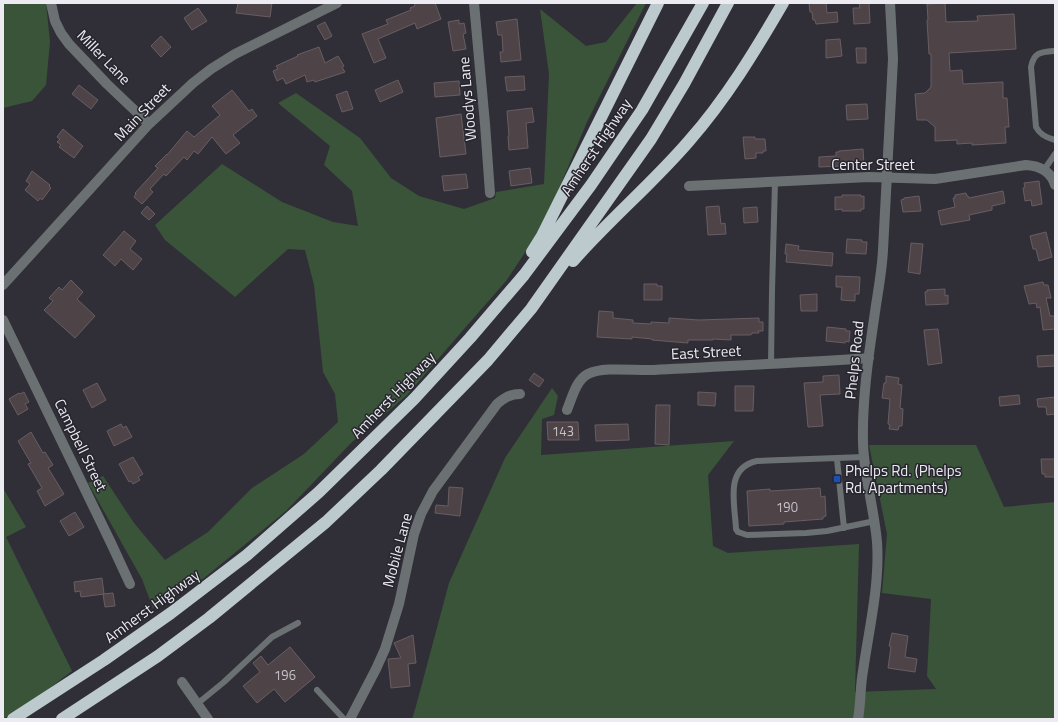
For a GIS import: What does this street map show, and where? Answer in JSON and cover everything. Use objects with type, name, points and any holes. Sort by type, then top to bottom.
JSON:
[{"type":"highway","points":[[496,307],[542,236],[658,3]]},
{"type":"highway","name":"Amherst Highway","points":[[13,719],[104,660],[215,581],[276,531],[319,492],[414,399],[470,338],[524,274],[604,166],[642,110],[703,3]]},
{"type":"highway","points":[[532,309],[651,139],[684,84],[728,3]]},
{"type":"highway","points":[[62,719],[158,656],[209,618],[326,522],[381,470],[488,360],[582,251],[690,140],[727,92],[766,33],[783,3]]},
{"type":"highway","points":[[66,719],[78,709]]},
{"type":"street","name":"Miller Lane","points":[[51,3],[55,21],[69,44],[107,84],[149,124]]},
{"type":"street","name":"Main Street","points":[[3,285],[149,124],[193,83],[211,69],[235,54],[337,3]]},
{"type":"street","name":"Woodys Lane","points":[[474,3],[490,193]]},
{"type":"street","name":"Phelps Road","points":[[858,719],[861,682],[875,592],[877,563],[877,542],[864,457],[864,398],[882,274],[892,59],[890,3]]},
{"type":"street","name":"Center Street","points":[[689,186],[886,178],[935,178],[995,171],[1026,165],[1034,166],[1050,177]]},
{"type":"street","name":"Campbell Street","points":[[3,320],[130,584]]},
{"type":"street","name":"East Street","points":[[567,410],[581,380],[586,375],[598,370],[638,370],[869,358]]},
{"type":"street","name":"Mobile Lane","points":[[350,719],[385,649],[399,604],[414,534],[421,514],[432,491],[496,404],[509,396],[520,394]]},
{"type":"street","points":[[182,682],[208,719]]},
{"type":"lane","points":[[1055,51],[1038,54],[1033,58],[1031,67],[1036,127],[1038,132],[1047,138],[1055,140]]},
{"type":"lane","points":[[1050,177],[1055,154]]},
{"type":"lane","points":[[771,364],[775,182]]},
{"type":"lane","points":[[864,457],[757,461],[746,465],[738,472],[734,480],[736,529],[741,534],[747,535],[806,533],[844,528],[874,521]]},
{"type":"lane","points":[[837,459],[844,528]]},
{"type":"lane","points":[[198,704],[272,637],[298,623]]},
{"type":"lane","points":[[317,690],[344,719]]},
{"type":"green space","points":[[3,3],[46,3],[50,42],[46,85],[32,101],[3,108]]},
{"type":"green space","points":[[637,3],[646,3],[587,122],[558,191],[538,233],[506,281],[407,395],[351,443],[286,511],[204,578],[153,608],[142,579],[88,483],[103,476],[134,523],[165,560],[208,532],[252,488],[304,454],[338,422],[335,394],[323,372],[314,285],[305,250],[288,249],[235,297],[165,240],[155,225],[222,164],[282,202],[333,222],[358,226],[352,191],[324,165],[330,146],[278,103],[296,93],[360,138],[391,178],[419,196],[464,209],[495,198],[496,192],[544,184],[549,74],[540,9],[586,46],[606,42]]},
{"type":"green space","points":[[552,388],[558,396],[554,415],[542,419],[541,455],[734,441],[708,475],[713,546],[728,553],[859,544],[855,692],[936,689],[927,676],[931,599],[882,593],[887,534],[869,445],[976,445],[1004,507],[1055,502],[1055,719],[412,719],[449,583],[505,458]]},
{"type":"green space","points":[[3,488],[26,527],[6,537],[72,671],[30,703],[3,719]]},
{"type":"building","points":[[238,3],[272,3],[270,17],[236,13]]},
{"type":"building","points":[[414,3],[435,3],[441,19],[417,29],[415,23],[378,39],[386,58],[374,63],[362,34],[388,24],[386,20],[411,10],[410,8],[415,6]]},
{"type":"building","points":[[809,3],[826,3],[827,13],[837,12],[838,22],[816,24],[815,20],[813,20],[812,12],[810,12]]},
{"type":"building","points":[[859,3],[869,3],[870,23],[854,24],[853,8],[860,8]]},
{"type":"building","points":[[945,3],[946,22],[978,21],[977,16],[1014,14],[1016,49],[949,53],[950,71],[962,70],[963,84],[1003,82],[1003,98],[1007,98],[1009,127],[1005,127],[1006,143],[972,145],[972,143],[957,144],[957,140],[935,141],[935,127],[927,120],[917,120],[915,94],[925,93],[931,87],[931,54],[929,54],[927,4]]},
{"type":"building","points":[[198,8],[207,21],[192,30],[184,18]]},
{"type":"building","points":[[517,19],[521,60],[501,62],[500,52],[503,52],[502,35],[498,35],[496,22]]},
{"type":"building","points":[[459,20],[459,24],[464,23],[466,33],[463,34],[466,49],[453,51],[448,22]]},
{"type":"building","points":[[325,22],[332,36],[325,40],[317,26]]},
{"type":"building","points":[[161,36],[171,47],[161,57],[151,46]]},
{"type":"building","points":[[840,39],[842,56],[826,58],[826,40]]},
{"type":"building","points":[[319,47],[325,63],[338,56],[344,66],[342,67],[345,72],[315,82],[314,80],[307,82],[305,75],[286,84],[283,78],[277,81],[273,71],[278,69],[276,66],[298,56],[297,55]]},
{"type":"building","points":[[856,48],[866,48],[866,63],[857,63]]},
{"type":"building","points":[[524,76],[525,90],[507,91],[505,77]]},
{"type":"building","points":[[398,80],[403,92],[380,102],[375,90]]},
{"type":"building","points":[[459,81],[460,95],[435,97],[434,83]]},
{"type":"building","points":[[79,85],[98,100],[91,109],[72,94]]},
{"type":"building","points":[[232,90],[249,111],[252,109],[257,116],[233,135],[240,143],[226,154],[212,137],[198,154],[194,151],[187,160],[184,157],[166,176],[164,174],[150,189],[153,192],[142,204],[134,197],[136,194],[135,193],[158,168],[155,166],[167,155],[187,131],[194,137],[220,115],[212,106]]},
{"type":"building","points":[[347,91],[353,109],[342,112],[336,95]]},
{"type":"building","points":[[867,104],[868,119],[847,120],[846,105]]},
{"type":"building","points":[[532,108],[534,122],[526,123],[528,148],[509,150],[507,111]]},
{"type":"building","points":[[461,114],[466,154],[440,157],[436,118]]},
{"type":"building","points":[[63,129],[83,146],[74,158],[59,147],[61,145],[57,142],[60,139],[57,137]]},
{"type":"building","points":[[743,137],[765,139],[766,151],[763,151],[763,153],[756,153],[756,158],[745,159]]},
{"type":"building","points":[[863,149],[864,165],[819,167],[819,157],[836,156],[836,152],[839,151]]},
{"type":"building","points":[[530,168],[532,183],[511,186],[509,171]]},
{"type":"building","points":[[32,171],[50,185],[49,186],[51,188],[42,200],[40,198],[38,201],[25,190],[30,184],[26,181]]},
{"type":"building","points":[[466,174],[468,188],[444,191],[442,176]]},
{"type":"building","points":[[1039,181],[1042,204],[1032,206],[1031,200],[1025,201],[1023,188],[1025,187],[1024,183]]},
{"type":"building","points":[[1003,191],[1005,203],[992,206],[992,210],[969,215],[970,220],[941,225],[938,211],[955,207],[953,198],[955,198],[955,195],[966,193],[969,198]]},
{"type":"building","points":[[842,195],[864,196],[864,209],[861,209],[861,211],[842,211],[842,209],[835,210],[835,197],[842,197]]},
{"type":"building","points":[[919,196],[921,211],[903,212],[901,200],[904,198]]},
{"type":"building","points":[[147,206],[155,214],[149,220],[141,213]]},
{"type":"building","points":[[719,206],[721,224],[725,223],[726,234],[708,235],[706,207]]},
{"type":"building","points":[[757,207],[758,222],[744,223],[743,208]]},
{"type":"building","points":[[124,231],[136,241],[130,249],[142,259],[133,270],[121,259],[115,266],[103,255]]},
{"type":"building","points":[[1046,232],[1052,257],[1039,261],[1036,249],[1033,249],[1030,236]]},
{"type":"building","points":[[847,239],[862,240],[862,242],[867,242],[866,254],[846,253]]},
{"type":"building","points":[[911,243],[923,244],[920,274],[908,272]]},
{"type":"building","points":[[786,244],[799,246],[798,250],[833,253],[832,266],[786,262]]},
{"type":"building","points":[[836,276],[860,277],[859,294],[855,294],[855,301],[841,300],[842,287],[836,287]]},
{"type":"building","points":[[71,280],[83,292],[77,299],[95,316],[75,338],[44,310],[53,301],[49,298],[59,287],[62,290]]},
{"type":"building","points":[[1043,282],[1044,285],[1048,285],[1051,298],[1046,298],[1050,316],[1055,316],[1055,329],[1043,330],[1040,307],[1037,308],[1036,303],[1029,304],[1024,286]]},
{"type":"building","points":[[644,284],[657,284],[657,286],[662,286],[662,300],[644,300]]},
{"type":"building","points":[[945,289],[945,296],[948,295],[948,304],[926,305],[925,292],[927,292],[927,290]]},
{"type":"building","points":[[817,294],[817,311],[801,311],[800,295]]},
{"type":"building","points":[[599,311],[613,312],[613,318],[633,320],[633,323],[651,324],[651,322],[669,323],[669,318],[699,320],[759,318],[759,322],[763,322],[763,331],[758,331],[759,333],[752,333],[750,335],[731,335],[731,340],[688,340],[688,343],[632,337],[632,339],[597,337]]},
{"type":"building","points":[[827,327],[846,329],[846,331],[850,331],[849,342],[826,341]]},
{"type":"building","points":[[938,329],[942,363],[928,365],[924,330]]},
{"type":"building","points":[[1055,355],[1055,366],[1038,367],[1037,356]]},
{"type":"building","points":[[534,373],[544,380],[539,387],[529,380]]},
{"type":"building","points":[[839,375],[840,394],[820,395],[823,426],[808,427],[804,383],[823,382],[823,376]]},
{"type":"building","points":[[886,376],[899,378],[898,384],[902,385],[900,408],[903,409],[902,426],[899,426],[898,430],[889,429],[890,399],[882,398],[884,383],[886,383]]},
{"type":"building","points":[[97,383],[106,400],[92,408],[83,390]]},
{"type":"building","points":[[735,386],[754,386],[753,411],[735,411]]},
{"type":"building","points":[[24,392],[29,402],[25,404],[28,409],[18,415],[9,399],[19,393]]},
{"type":"building","points":[[698,392],[716,393],[715,406],[698,405]]},
{"type":"building","points":[[1019,395],[1020,404],[1000,406],[999,397]]},
{"type":"building","points":[[1055,397],[1055,414],[1047,415],[1046,407],[1038,407],[1037,399]]},
{"type":"building","points":[[656,405],[670,405],[669,445],[655,444]]},
{"type":"building","points":[[547,422],[578,422],[579,440],[548,440]]},
{"type":"building","points":[[121,424],[123,428],[126,426],[132,437],[114,446],[107,431]]},
{"type":"building","points":[[628,424],[629,440],[596,441],[595,425]]},
{"type":"building","points":[[31,432],[43,453],[45,452],[53,465],[48,468],[64,494],[45,506],[37,491],[42,488],[28,464],[31,463],[18,441]]},
{"type":"building","points":[[133,457],[143,474],[138,477],[140,480],[133,484],[131,481],[129,482],[119,464]]},
{"type":"building","points":[[1041,459],[1055,459],[1055,477],[1045,477],[1045,474],[1042,474]]},
{"type":"building","points":[[449,487],[463,488],[460,516],[435,513],[436,505],[448,506]]},
{"type":"building","points":[[820,488],[821,497],[825,496],[826,516],[823,517],[823,519],[784,522],[784,524],[749,526],[747,491]]},
{"type":"building","points":[[75,512],[84,527],[69,536],[60,521]]},
{"type":"building","points":[[102,578],[104,594],[81,597],[80,591],[75,592],[74,582]]},
{"type":"building","points":[[113,593],[115,606],[105,607],[103,594]]},
{"type":"building","points":[[892,633],[908,636],[905,657],[917,659],[915,672],[888,668],[891,647],[889,646]]},
{"type":"building","points":[[413,635],[416,663],[408,664],[410,686],[391,688],[388,659],[401,658],[394,643]]},
{"type":"building","points":[[290,647],[315,677],[285,702],[274,689],[257,703],[243,686],[260,672],[253,663],[261,656],[268,665]]},
{"type":"place","name":"Phelps Rd. (Phelps Rd. Apartments)","points":[[837,479]]}]
